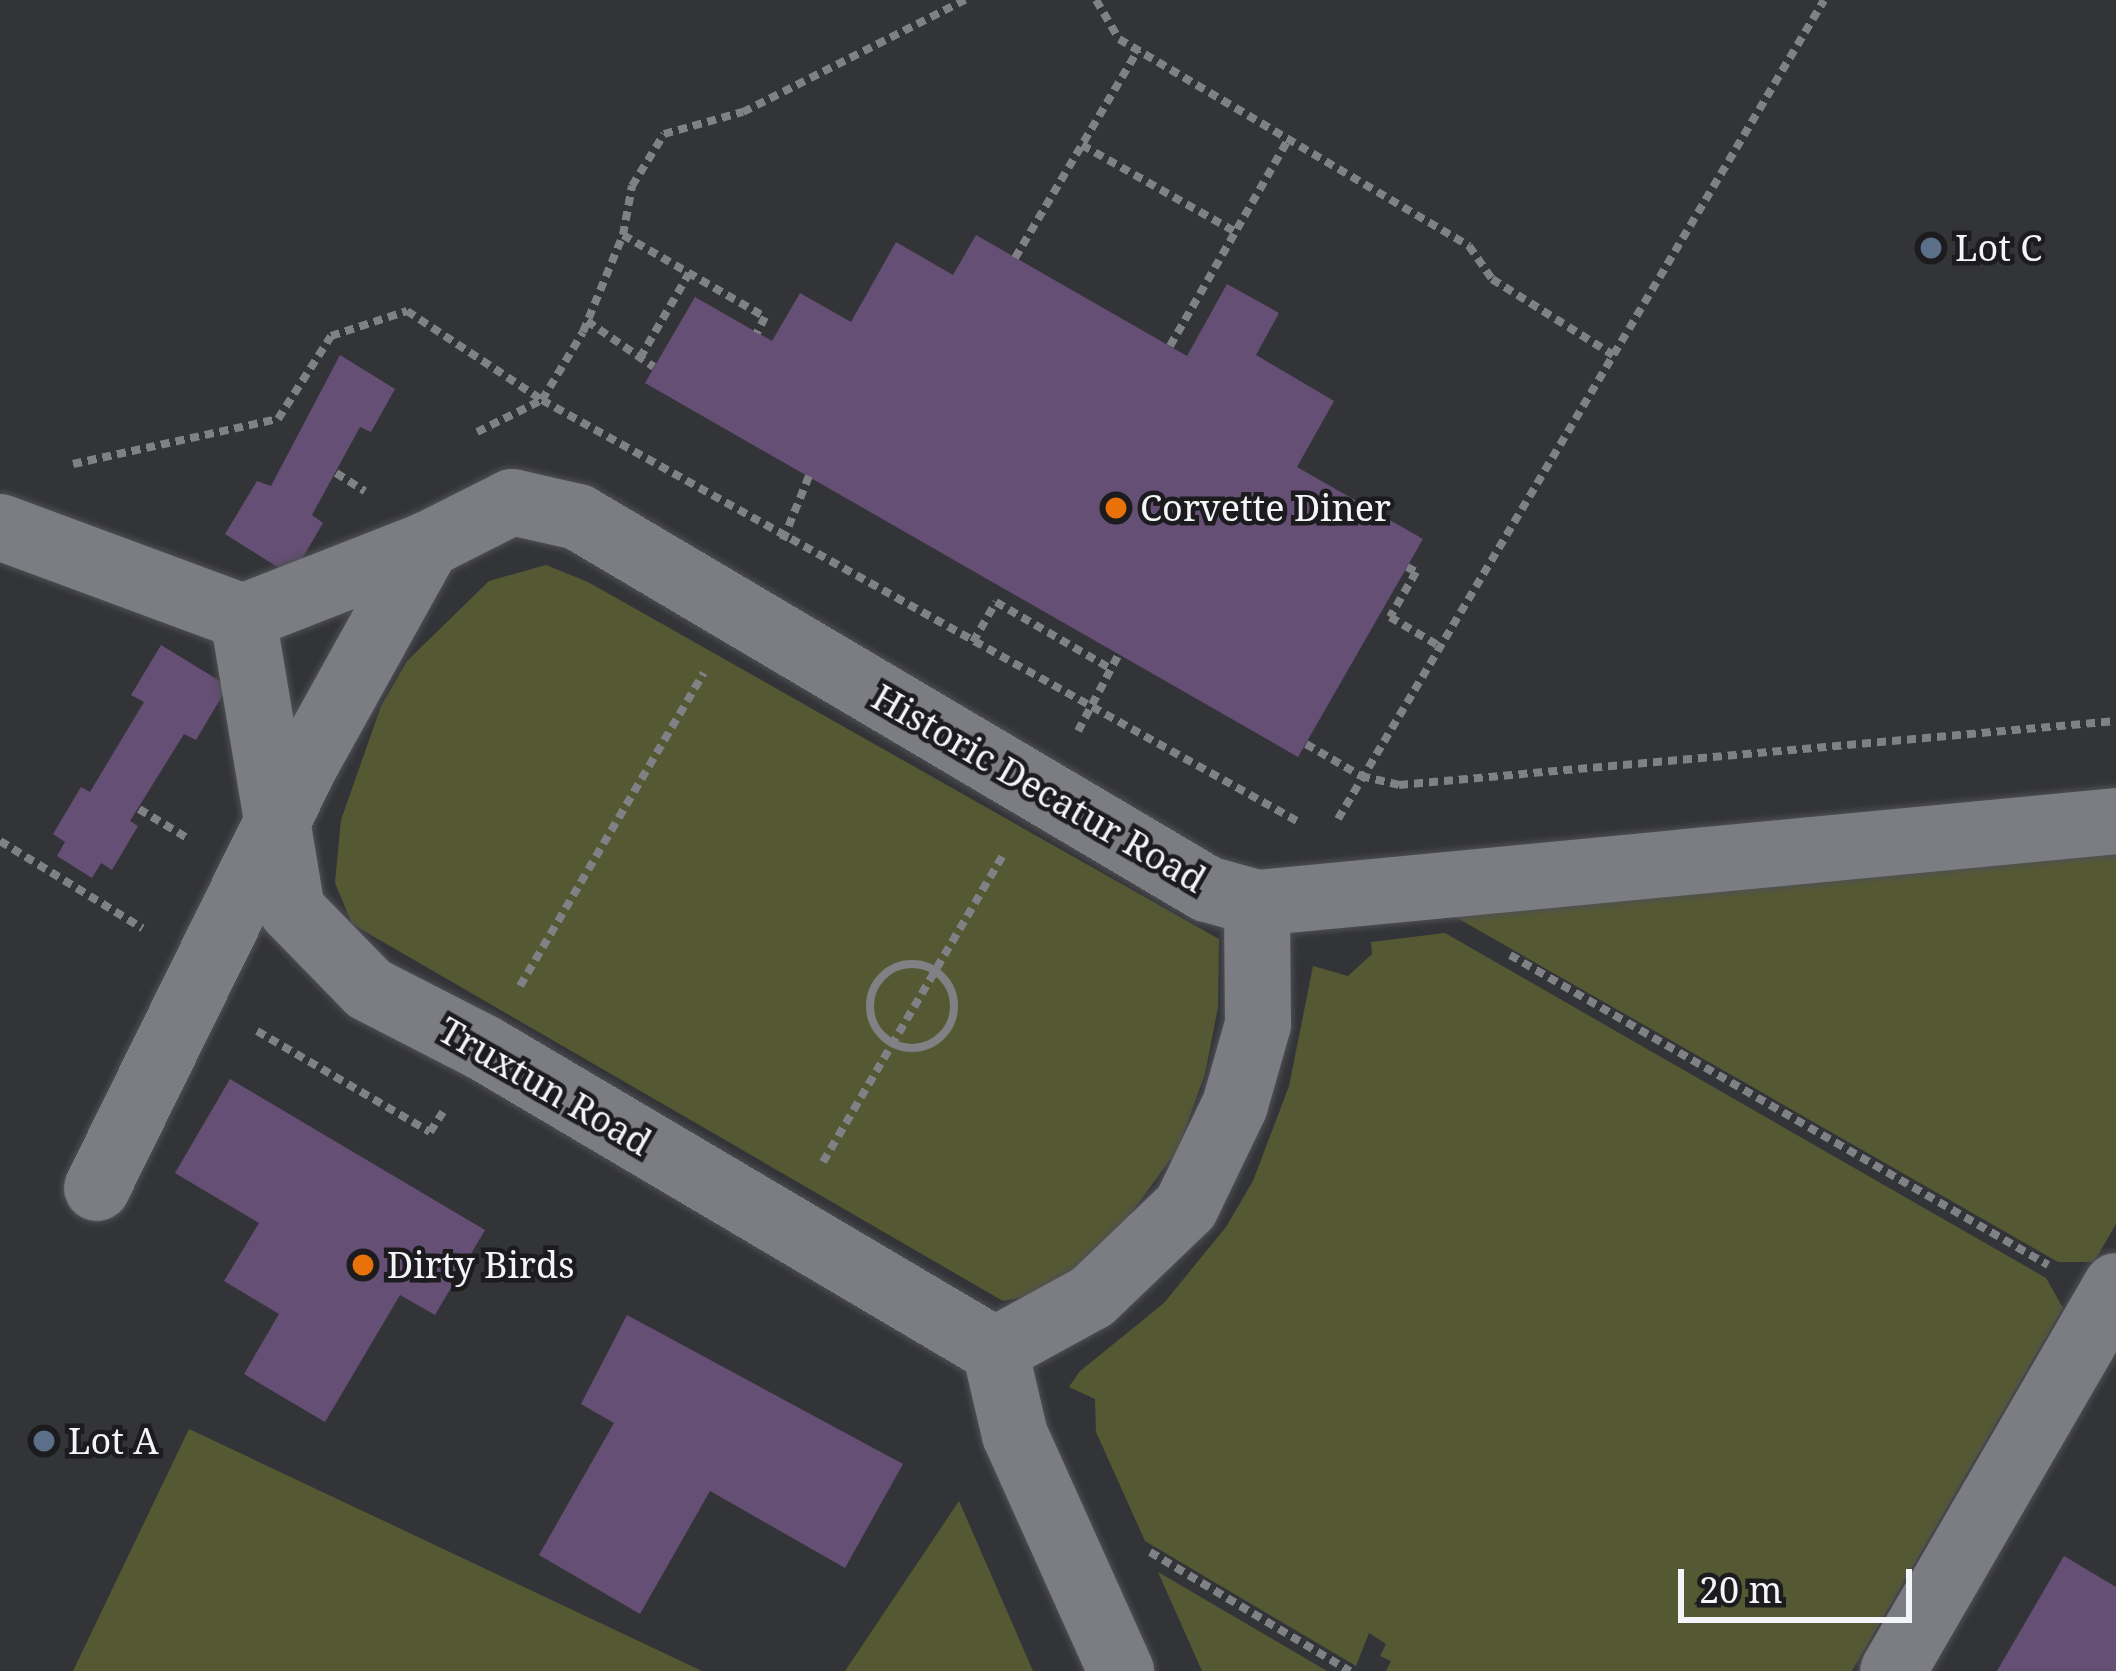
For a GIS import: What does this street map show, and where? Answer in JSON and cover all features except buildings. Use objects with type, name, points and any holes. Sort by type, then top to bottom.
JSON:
[{"type":"street","name":"Historic Decatur Road","points":[[243,617],[427,545],[512,502],[578,517],[1207,889],[1257,903],[2116,821]]},
{"type":"street","points":[[0,527],[243,617]]},
{"type":"street","points":[[97,1188],[309,758],[427,545]]},
{"type":"street","name":"Truxtun Road","points":[[243,617],[292,910],[369,989],[484,1048],[995,1350]]},
{"type":"street","points":[[1121,1671],[1016,1435],[995,1350],[1092,1298],[1186,1208],[1235,1105],[1258,1024],[1257,903]]},
{"type":"street","points":[[1893,1671],[2090,1280]]},
{"type":"path","points":[[542,400],[586,321],[623,236],[632,185],[664,134],[742,112],[965,0]]},
{"type":"path","points":[[1096,0],[1119,39],[1469,246],[1492,279],[1612,355]]},
{"type":"path","points":[[1329,835],[1823,0]]},
{"type":"path","points":[[1015,258],[1138,50]]},
{"type":"path","points":[[1170,346],[1288,140]]},
{"type":"path","points":[[1082,145],[1236,232]]},
{"type":"path","points":[[623,236],[765,317],[758,333]]},
{"type":"path","points":[[640,358],[689,273]]},
{"type":"path","points":[[73,464],[278,419],[331,336],[407,311],[542,400],[1286,817]]},
{"type":"path","points":[[586,321],[654,368]]},
{"type":"path","points":[[336,473],[371,495]]},
{"type":"path","points":[[792,518],[809,476]]},
{"type":"path","points":[[1407,567],[1416,572],[1386,615],[1439,646]]},
{"type":"path","points":[[973,642],[996,602],[1111,669]]},
{"type":"path","points":[[1089,707],[1119,654]]},
{"type":"path","points":[[519,988],[706,671]]},
{"type":"path","points":[[1306,744],[1361,776],[1399,785],[2116,722]]},
{"type":"path","points":[[139,809],[196,842]]},
{"type":"path","points":[[822,1164],[1005,852]]},
{"type":"path","points":[[1493,945],[2090,1280]]},
{"type":"path","points":[[898,966],[926,966],[938,973],[953,996],[951,1022],[922,1048],[895,1044],[882,1036],[871,1012],[876,984],[898,966]]},
{"type":"path","points":[[1138,1546],[1350,1671]]},
{"type":"green space","points":[[546,565],[588,582],[1219,939],[1218,1007],[1205,1074],[1178,1149],[1084,1267],[1039,1294],[1003,1301],[352,924],[335,883],[341,820],[381,706],[407,661],[489,581]]},
{"type":"green space","points":[[2116,854],[2116,1224],[2094,1262],[2058,1262],[1452,915]]},
{"type":"green space","points":[[1445,933],[2046,1278],[2063,1308],[1852,1671],[1386,1671],[1391,1661],[1380,1656],[1386,1644],[1369,1633],[1356,1666],[1145,1541],[1096,1432],[1095,1399],[1069,1387],[1079,1372],[1164,1303],[1226,1227],[1253,1181],[1289,1086],[1313,966],[1348,976],[1372,954],[1371,942]]},
{"type":"green space","points":[[189,1429],[702,1671],[73,1671]]},
{"type":"green space","points":[[959,1501],[1033,1671],[845,1671]]},
{"type":"green space","points":[[1158,1572],[1327,1671],[1202,1671]]},
{"type":"place","name":"Lot C","points":[[1931,248]]},
{"type":"place","name":"Corvette Diner","points":[[1116,508]]},
{"type":"place","name":"Dirty Birds","points":[[363,1265]]},
{"type":"place","name":"Lot A","points":[[44,1441]]}]
